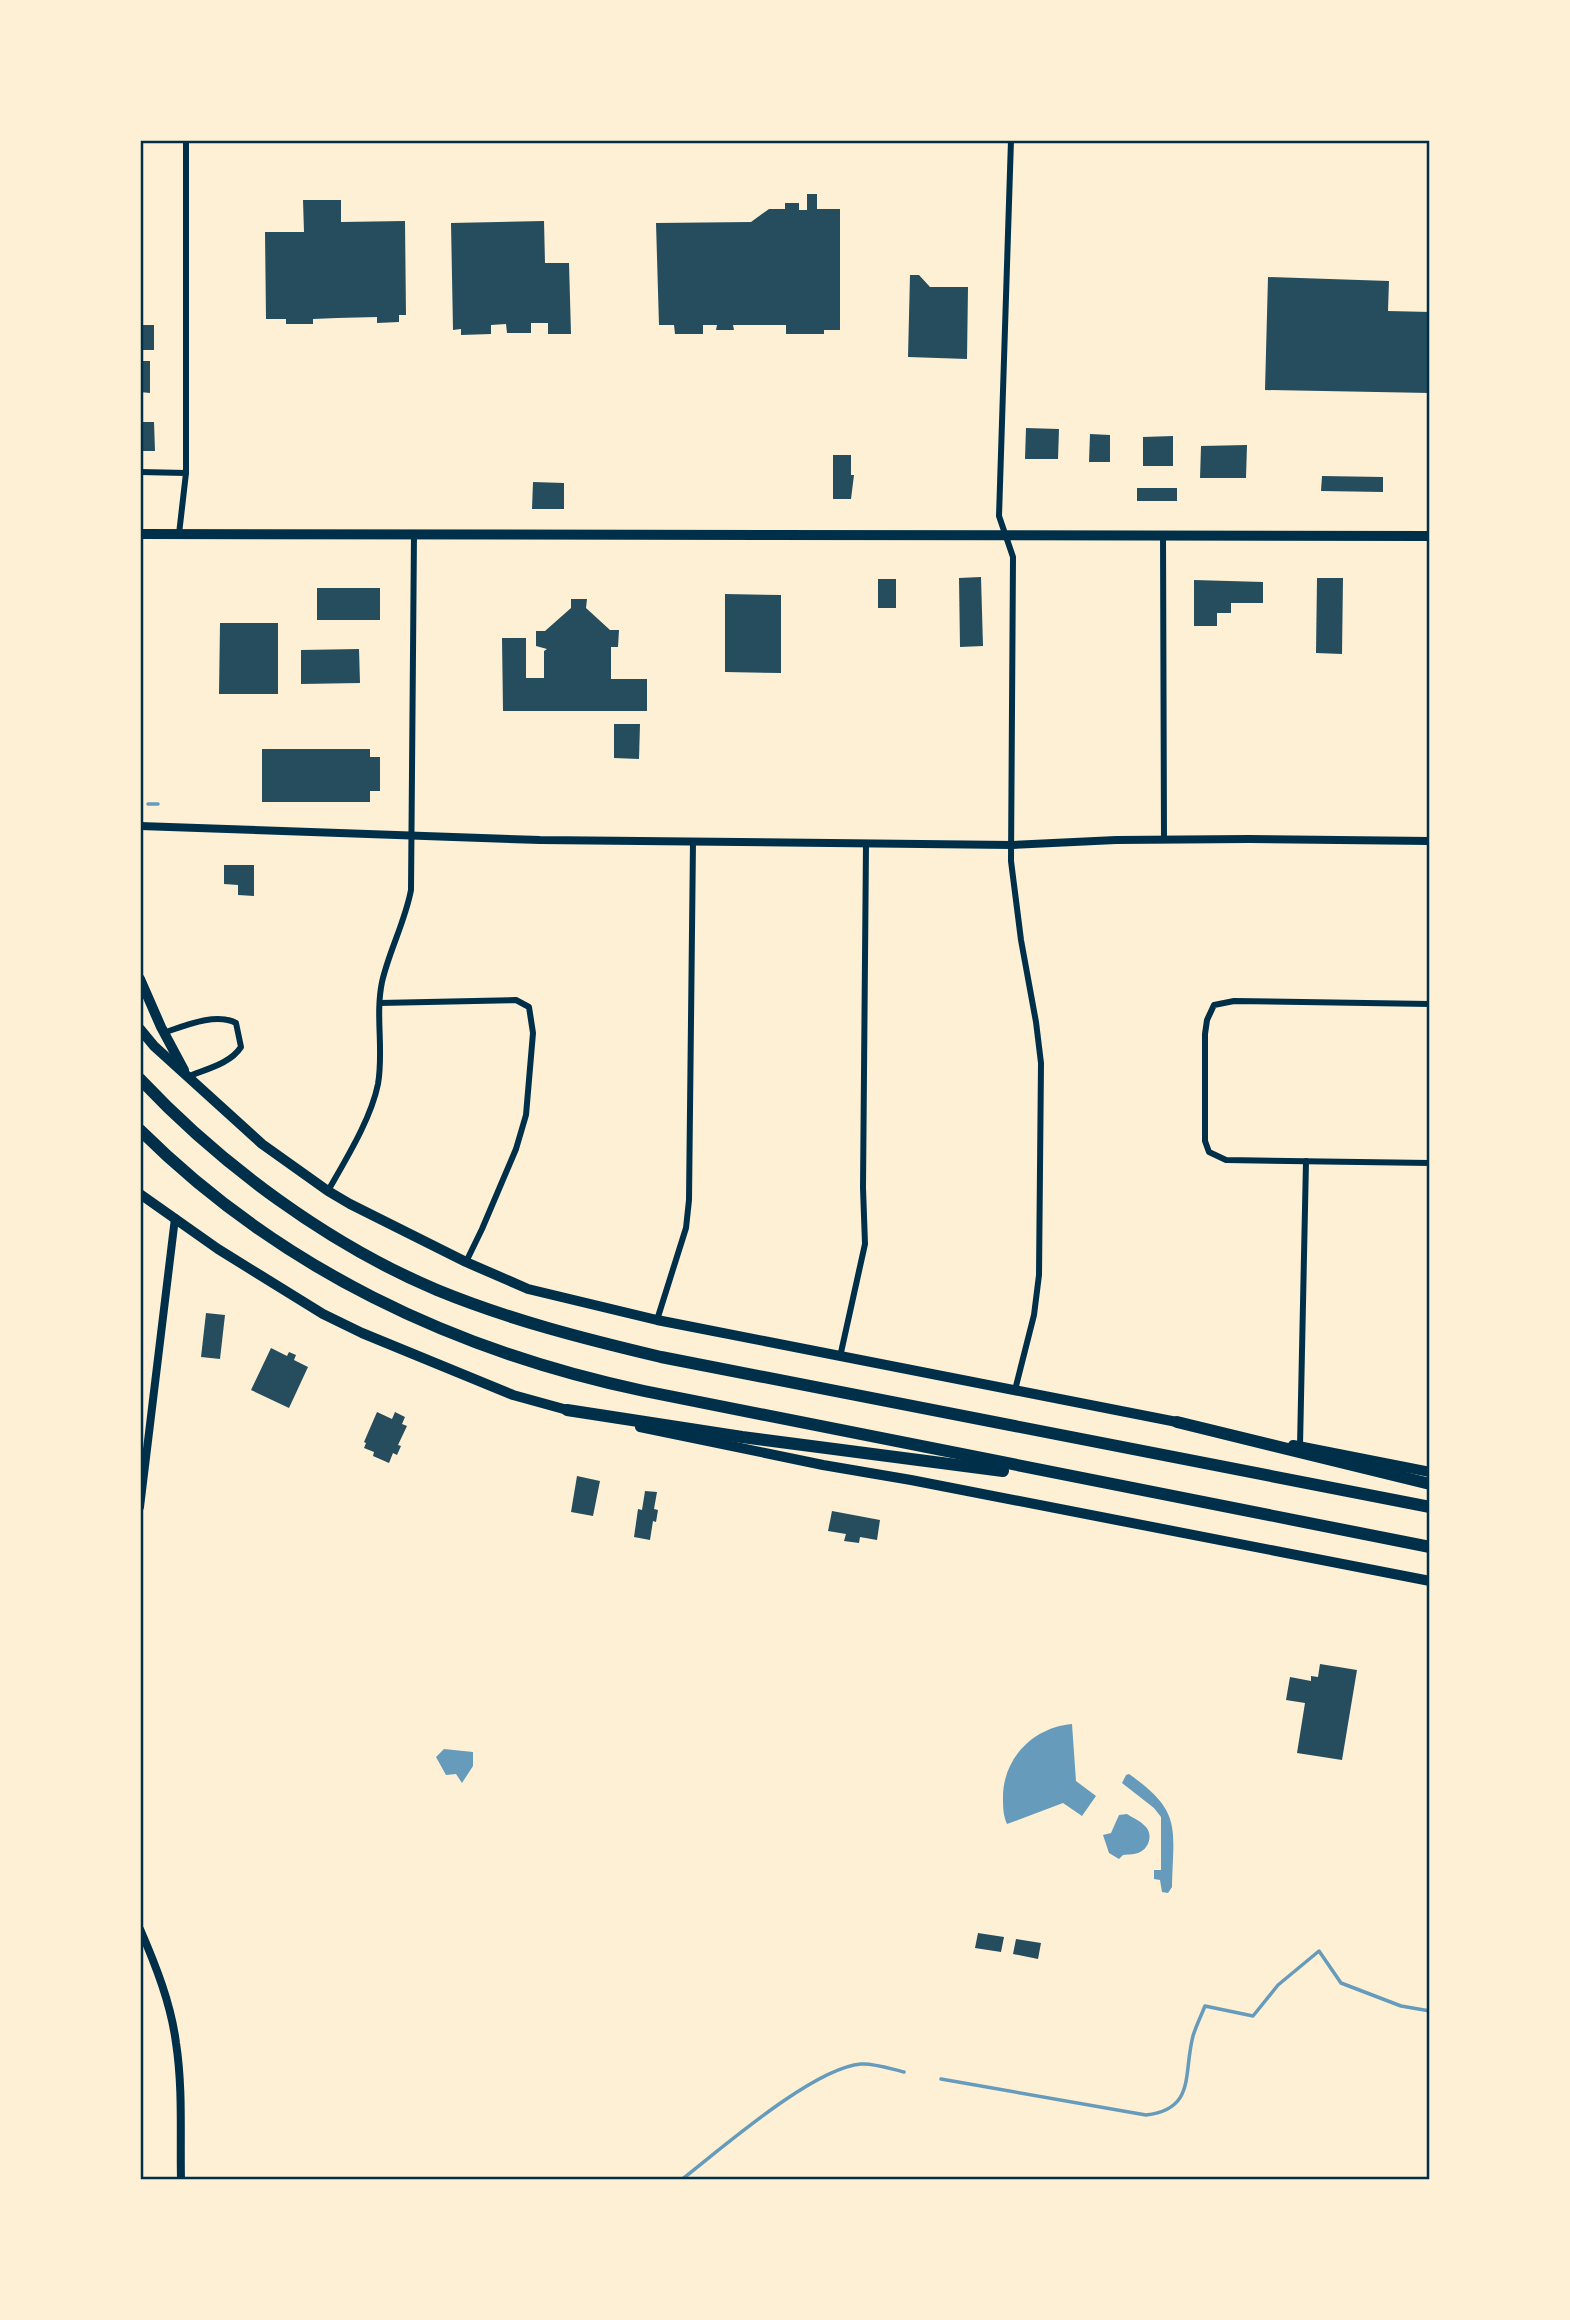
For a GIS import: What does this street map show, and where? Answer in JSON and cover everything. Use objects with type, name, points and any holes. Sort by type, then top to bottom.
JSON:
[{"type":"highway","points":[[140,1079],[200,1137],[240,1170],[320,1226],[384,1265],[437,1290],[489,1310],[583,1339],[723,1370],[1430,1507]]},
{"type":"highway","points":[[140,1130],[254,1228],[343,1283],[475,1344],[590,1380],[1430,1546]]},
{"type":"highway","points":[[567,1410],[742,1437],[1125,1487]]},
{"type":"highway","points":[[1177,1422],[1430,1484]]},
{"type":"main road","points":[[140,534],[1430,536]]},
{"type":"main road","points":[[140,979],[163,1032],[187,1077]]},
{"type":"main road","points":[[140,1029],[154,1046],[262,1144],[328,1191],[466,1262],[528,1289],[657,1320],[1430,1472]]},
{"type":"main road","points":[[140,1194],[218,1249],[323,1314],[362,1333],[513,1395],[567,1410],[824,1465],[1430,1581]]},
{"type":"street","points":[[179,534],[186,473],[186,140]]},
{"type":"street","points":[[1011,140],[999,516],[1013,557],[1014,891],[1041,1063],[1039,1275],[1034,1315],[1014,1391]]},
{"type":"street","points":[[140,472],[186,473]]},
{"type":"street","points":[[328,1191],[352,1147],[378,1082],[382,982],[408,908],[413,873],[414,534]]},
{"type":"street","points":[[1163,535],[1164,840]]},
{"type":"street","points":[[140,826],[413,836],[866,844],[1012,845],[1164,840],[1430,841]]},
{"type":"street","points":[[657,1320],[686,1228],[690,1200],[693,841]]},
{"type":"street","points":[[840,1357],[865,1244],[863,1188],[866,844]]},
{"type":"street","points":[[380,1003],[516,1000],[529,1007],[533,1033],[526,1115],[511,1160],[466,1262]]},
{"type":"street","points":[[1430,1004],[1234,1001],[1214,1005],[1207,1020],[1205,1034],[1205,1141],[1209,1152],[1220,1158],[1430,1163]]},
{"type":"street","points":[[163,1032],[209,1020],[227,1018],[236,1023],[241,1047],[236,1054],[229,1060],[187,1077]]},
{"type":"street","points":[[1300,1446],[1306,1161]]},
{"type":"street","points":[[140,1507],[175,1218]]},
{"type":"street","points":[[140,1929],[167,1998],[176,2042],[181,2180]]},
{"type":"water","points":[[1072,1724],[1076,1781],[1096,1796],[1082,1816],[1063,1803],[1007,1824],[1003,1807],[1004,1783],[1015,1758],[1033,1738],[1058,1726]]},
{"type":"water","points":[[444,1749],[473,1752],[473,1766],[462,1783],[456,1774],[446,1775],[436,1757]]},
{"type":"water","points":[[1129,1774],[1159,1799],[1171,1823],[1172,1887],[1168,1893],[1162,1892],[1160,1880],[1154,1879],[1154,1870],[1161,1870],[1161,1817],[1154,1808],[1122,1783]]},
{"type":"water","points":[[1127,1814],[1146,1827],[1149,1841],[1146,1848],[1140,1852],[1123,1855],[1119,1859],[1109,1853],[1103,1835],[1111,1833],[1119,1815]]},
{"type":"building","points":[[807,194],[817,194],[817,209],[840,209],[840,330],[824,330],[824,334],[786,334],[786,325],[733,325],[734,330],[716,330],[717,325],[703,325],[703,334],[675,334],[674,325],[659,325],[656,223],[751,222],[769,209],[785,209],[785,203],[799,203],[799,210],[807,210]]},
{"type":"building","points":[[303,200],[341,200],[341,222],[405,221],[406,315],[399,315],[399,322],[377,323],[377,317],[313,319],[313,324],[286,324],[286,319],[266,319],[265,232],[304,232]]},
{"type":"building","points":[[544,221],[545,263],[569,263],[571,334],[548,334],[548,323],[531,323],[531,333],[507,333],[506,324],[491,325],[491,334],[461,335],[461,329],[453,330],[451,223]]},
{"type":"building","points":[[910,275],[919,275],[930,287],[968,287],[967,359],[908,357]]},
{"type":"building","points":[[1268,277],[1389,281],[1388,311],[1430,312],[1430,393],[1265,390]]},
{"type":"building","points":[[140,325],[154,325],[154,350],[140,350]]},
{"type":"building","points":[[140,361],[150,361],[150,393],[140,392]]},
{"type":"building","points":[[140,422],[154,422],[155,451],[140,451]]},
{"type":"building","points":[[1026,428],[1059,429],[1058,459],[1025,459]]},
{"type":"building","points":[[1090,434],[1110,435],[1110,462],[1089,462]]},
{"type":"building","points":[[1173,436],[1173,466],[1143,466],[1143,437]]},
{"type":"building","points":[[1247,445],[1246,478],[1200,478],[1201,446]]},
{"type":"building","points":[[833,455],[851,455],[851,475],[854,475],[851,499],[833,499]]},
{"type":"building","points":[[1322,476],[1383,477],[1383,492],[1321,491]]},
{"type":"building","points":[[533,482],[564,483],[564,509],[532,509]]},
{"type":"building","points":[[1137,488],[1177,488],[1177,501],[1137,501]]},
{"type":"building","points":[[981,577],[983,646],[960,647],[959,578]]},
{"type":"building","points":[[1317,578],[1343,578],[1342,654],[1316,653]]},
{"type":"building","points":[[878,579],[896,579],[896,608],[878,608]]},
{"type":"building","points":[[1194,580],[1263,582],[1263,603],[1231,603],[1231,613],[1217,613],[1217,626],[1194,626]]},
{"type":"building","points":[[317,588],[380,588],[380,620],[317,620]]},
{"type":"building","points":[[725,594],[781,595],[781,673],[725,672]]},
{"type":"building","points":[[571,599],[587,599],[586,608],[610,630],[619,630],[618,647],[611,647],[611,679],[647,679],[647,711],[503,711],[502,638],[526,638],[526,678],[544,678],[544,651],[547,649],[536,646],[536,631],[545,631],[571,608]]},
{"type":"building","points":[[220,623],[278,623],[278,694],[219,694]]},
{"type":"building","points":[[359,649],[360,683],[301,684],[301,650]]},
{"type":"building","points":[[614,724],[640,724],[639,759],[614,758]]},
{"type":"building","points":[[262,749],[370,749],[370,757],[380,757],[380,791],[370,791],[370,802],[262,802]]},
{"type":"building","points":[[224,865],[254,865],[254,896],[238,895],[238,885],[224,884]]},
{"type":"building","points":[[206,1313],[225,1315],[220,1359],[201,1357]]},
{"type":"building","points":[[271,1348],[287,1356],[289,1352],[296,1355],[294,1360],[308,1367],[289,1408],[251,1390]]},
{"type":"building","points":[[377,1412],[392,1419],[395,1412],[405,1417],[402,1424],[407,1426],[398,1445],[401,1446],[397,1455],[393,1453],[389,1463],[373,1456],[374,1452],[364,1448]]},
{"type":"building","points":[[577,1476],[600,1481],[593,1516],[571,1512]]},
{"type":"building","points":[[645,1491],[657,1492],[654,1509],[658,1510],[650,1540],[634,1537],[638,1509],[642,1510]]},
{"type":"building","points":[[832,1511],[880,1520],[877,1540],[860,1537],[859,1543],[844,1541],[846,1534],[828,1531]]},
{"type":"building","points":[[1320,1664],[1357,1670],[1342,1760],[1297,1753],[1305,1703],[1286,1700],[1290,1677],[1311,1681],[1311,1676],[1318,1677]]},
{"type":"building","points":[[978,1933],[1004,1937],[1001,1952],[975,1948]]},
{"type":"building","points":[[1016,1939],[1041,1943],[1038,1959],[1013,1954]]},
{"type":"waterway","points":[[148,804],[158,804]]},
{"type":"waterway","points":[[941,2079],[1146,2115],[1162,2111],[1173,2105],[1184,2088],[1193,2036],[1205,2006],[1253,2016],[1278,1985],[1319,1951],[1341,1983],[1401,2006],[1430,2011]]},
{"type":"waterway","points":[[681,2180],[768,2112],[818,2079],[861,2064],[904,2072]]}]
